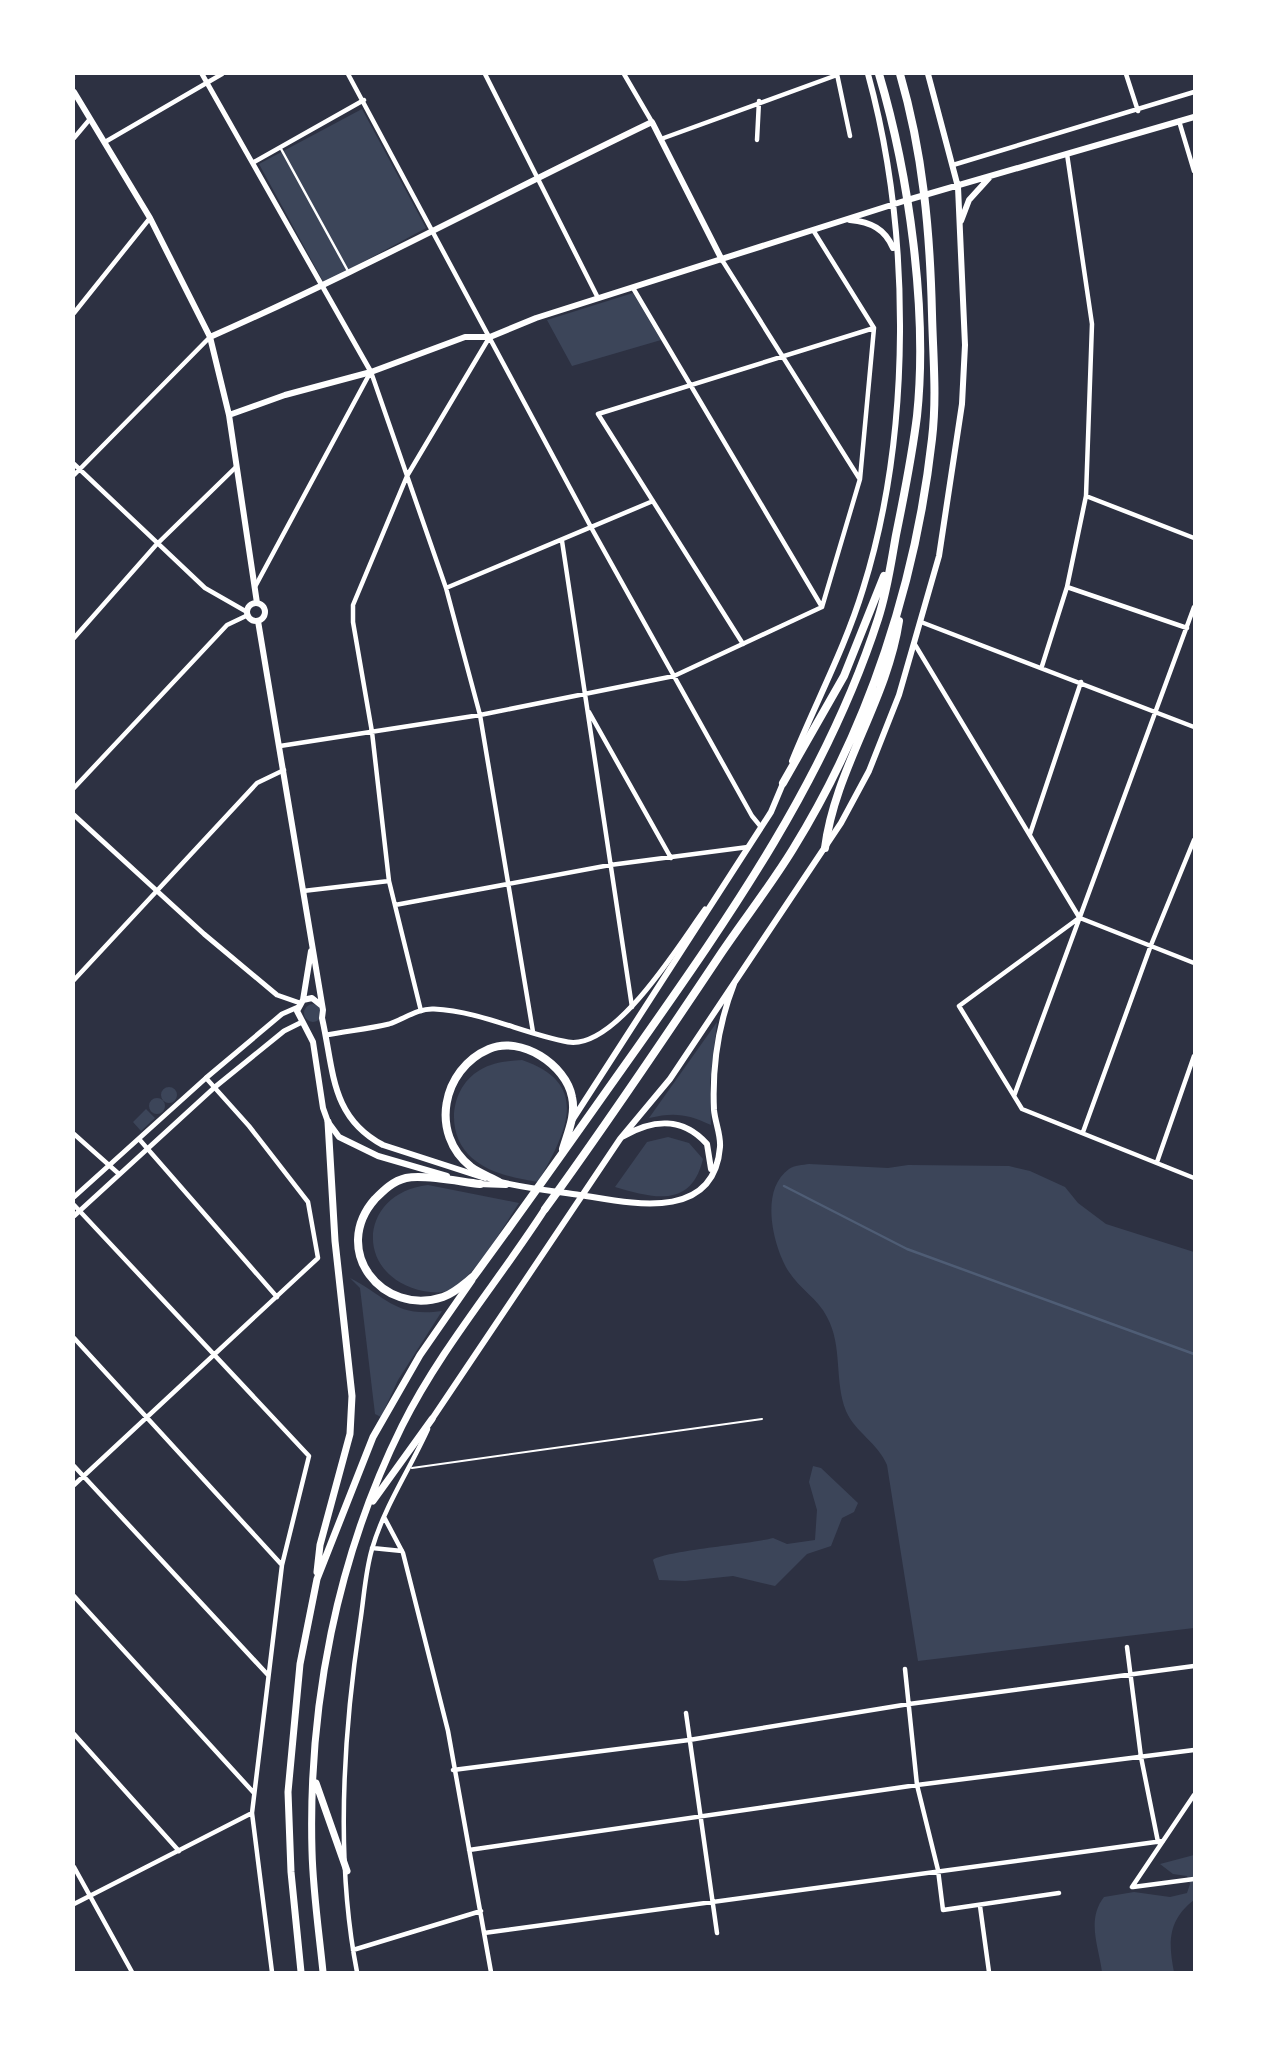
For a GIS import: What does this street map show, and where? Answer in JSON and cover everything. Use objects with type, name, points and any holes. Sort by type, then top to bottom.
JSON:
[{"type":"highway","points":[[317,1579],[373,1437],[420,1355],[699,961],[796,806],[837,725],[865,656],[879,616],[892,557],[917,415],[918,314],[901,166],[879,74]]},
{"type":"highway","points":[[323,1972],[312,1852],[313,1776],[323,1672],[347,1562],[363,1516],[402,1425],[433,1372],[623,1101],[793,849],[853,732],[874,682],[903,594],[914,554],[932,437],[935,373],[931,252],[921,154],[900,74]]},
{"type":"highway","points":[[783,783],[844,676],[892,557]]},
{"type":"highway","points":[[825,848],[839,793],[879,690],[898,629],[903,594]]},
{"type":"highway","points":[[499,1182],[471,1167],[458,1153],[445,1124],[445,1106],[452,1082],[468,1063],[491,1048],[523,1048],[543,1057],[565,1079],[570,1089],[573,1111],[556,1164]]},
{"type":"highway","points":[[300,1972],[291,1872],[288,1792],[300,1664],[317,1579],[320,1545],[350,1434],[352,1396],[335,1241],[328,1122]]},
{"type":"highway","points":[[474,1276],[440,1298],[414,1300],[397,1296],[382,1288],[361,1264],[357,1230],[368,1207],[393,1183],[408,1177],[480,1184]]},
{"type":"highway","points":[[363,1516],[432,1419]]},
{"type":"highway","points":[[313,1776],[347,1871]]},
{"type":"main road","points":[[571,1124],[602,1071],[761,827],[783,783],[854,616],[881,520],[898,416],[896,261],[891,205],[868,74]]},
{"type":"main road","points":[[432,1419],[620,1139],[670,1079],[741,968],[825,848],[869,771],[899,695],[921,622],[948,507],[962,404],[965,345],[958,187],[928,74]]},
{"type":"main road","points":[[74,92],[150,218],[210,337],[229,415],[257,603]]},
{"type":"main road","points":[[229,415],[285,395],[370,373],[465,337],[490,337],[536,318],[891,205],[1195,117]]},
{"type":"main road","points":[[210,337],[323,288],[431,230],[652,122],[722,260]]},
{"type":"main road","points":[[959,226],[969,200],[990,177]]},
{"type":"main road","points":[[845,220],[868,223],[883,231],[893,247],[896,261]]},
{"type":"main road","points":[[258,621],[265,613],[262,605],[251,604],[248,613],[258,621],[280,746],[322,1018],[341,1106],[368,1137],[418,1158],[515,1185],[652,1205],[669,1203],[695,1193],[710,1176],[720,1147],[715,1114],[716,1051],[724,1013],[741,968]]},
{"type":"main road","points":[[311,949],[297,1015],[313,1042],[328,1122],[340,1137],[368,1152],[480,1184],[515,1185]]},
{"type":"main road","points":[[301,1003],[312,998],[322,1006]]},
{"type":"main road","points":[[303,1023],[313,1025],[322,1018]]},
{"type":"main road","points":[[620,1139],[653,1123],[685,1126],[707,1144],[711,1164],[710,1176]]},
{"type":"street","points":[[202,74],[254,162],[370,373],[446,588],[480,715],[533,1032]]},
{"type":"street","points":[[105,142],[222,74]]},
{"type":"street","points":[[348,74],[593,529],[761,827]]},
{"type":"street","points":[[485,74],[539,176],[598,298]]},
{"type":"street","points":[[624,74],[652,122]]},
{"type":"street","points":[[660,140],[758,101],[837,74],[850,136]]},
{"type":"street","points":[[1126,74],[1138,111]]},
{"type":"street","points":[[953,165],[1195,92]]},
{"type":"street","points":[[254,162],[364,100]]},
{"type":"street","points":[[757,140],[758,101]]},
{"type":"street","points":[[74,138],[90,119]]},
{"type":"street","points":[[1179,121],[1195,171]]},
{"type":"street","points":[[280,147],[349,274]]},
{"type":"street","points":[[1042,666],[1067,587],[1086,496],[1092,324],[1067,154]]},
{"type":"street","points":[[74,313],[150,218]]},
{"type":"street","points":[[280,746],[480,715],[674,676],[822,607],[860,479],[874,328],[813,230]]},
{"type":"street","points":[[722,260],[860,479]]},
{"type":"street","points":[[633,288],[822,607]]},
{"type":"street","points":[[743,644],[598,414],[874,328]]},
{"type":"street","points":[[74,475],[210,337]]},
{"type":"street","points":[[421,1011],[389,881],[372,732],[353,622],[353,605],[407,476],[490,337]]},
{"type":"street","points":[[256,585],[370,373]]},
{"type":"street","points":[[74,464],[156,545],[205,588],[230,605],[248,613]]},
{"type":"street","points":[[74,637],[156,545],[236,467]]},
{"type":"street","points":[[1086,496],[1195,538]]},
{"type":"street","points":[[446,588],[593,529],[653,501]]},
{"type":"street","points":[[562,541],[632,1008]]},
{"type":"street","points":[[1067,587],[1187,628]]},
{"type":"street","points":[[1014,1096],[1195,607]]},
{"type":"street","points":[[74,788],[227,625],[248,613]]},
{"type":"street","points":[[921,622],[1042,666],[1195,727]]},
{"type":"street","points":[[914,641],[1080,918],[1195,963]]},
{"type":"street","points":[[1030,834],[1081,682]]},
{"type":"street","points":[[587,709],[671,858]]},
{"type":"street","points":[[74,980],[257,783],[284,770]]},
{"type":"street","points":[[74,815],[156,891],[276,995],[301,1003]]},
{"type":"street","points":[[1083,1132],[1152,944],[1195,840]]},
{"type":"street","points":[[395,905],[610,865],[748,847]]},
{"type":"street","points":[[302,891],[389,881]]},
{"type":"street","points":[[326,1035],[385,1025],[421,1011],[452,1011],[575,1043],[600,1034],[632,1008],[726,881]]},
{"type":"street","points":[[1080,918],[959,1006],[1022,1109],[1195,1178]]},
{"type":"street","points":[[74,1197],[108,1163],[206,1078],[282,1014],[301,1003]]},
{"type":"street","points":[[76,1213],[215,1087],[284,1031],[303,1023]]},
{"type":"street","points":[[1157,1162],[1195,1056]]},
{"type":"street","points":[[74,1485],[318,1258],[307,1202],[206,1078]]},
{"type":"street","points":[[74,1133],[119,1174]]},
{"type":"street","points":[[138,1138],[277,1297]]},
{"type":"street","points":[[74,1205],[76,1213],[215,1354],[309,1455],[282,1564],[252,1813],[272,1972]]},
{"type":"street","points":[[74,1338],[282,1564]]},
{"type":"street","points":[[357,1972],[353,1950],[343,1798],[355,1658],[372,1548],[384,1517],[411,1468],[432,1419]]},
{"type":"street","points":[[74,1466],[269,1676]]},
{"type":"street","points":[[384,1517],[392,1527],[403,1553],[447,1731],[491,1972]]},
{"type":"street","points":[[372,1548],[400,1549],[403,1553]]},
{"type":"street","points":[[74,1596],[254,1794]]},
{"type":"street","points":[[1127,1647],[1140,1757],[1160,1842]]},
{"type":"street","points":[[453,1770],[689,1740],[909,1704],[1195,1666]]},
{"type":"street","points":[[905,1669],[917,1785],[938,1870],[943,1910],[1059,1893]]},
{"type":"street","points":[[686,1713],[718,1933]]},
{"type":"street","points":[[74,1734],[179,1851]]},
{"type":"street","points":[[469,1850],[917,1785],[1195,1750]]},
{"type":"street","points":[[1195,1795],[1160,1842],[1132,1887],[1195,1879]]},
{"type":"street","points":[[74,1904],[252,1813]]},
{"type":"street","points":[[484,1933],[712,1900],[1160,1842]]},
{"type":"street","points":[[74,1867],[132,1972]]},
{"type":"street","points":[[980,1906],[989,1972]]},
{"type":"street","points":[[353,1950],[481,1911]]},
{"type":"lane","points":[[411,1468],[762,1419]]},
{"type":"shaded area","points":[[362,109],[426,228],[324,283],[259,164]]},
{"type":"shaded area","points":[[633,293],[661,340],[572,366],[547,320]]},
{"type":"shaded area","points":[[313,1004],[319,1007],[322,1013],[319,1019],[313,1022],[307,1019],[304,1013],[307,1007]]},
{"type":"shaded area","points":[[717,1022],[710,1083],[711,1125],[681,1115],[649,1118]]},
{"type":"shaded area","points":[[522,1060],[544,1070],[558,1082],[565,1096],[567,1112],[564,1129],[538,1182],[504,1174],[479,1163],[463,1148],[454,1125],[457,1100],[470,1078],[490,1065]]},
{"type":"shaded area","points":[[169,1087],[177,1095],[169,1103],[161,1095]]},
{"type":"shaded area","points":[[157,1098],[163,1100],[163,1112],[157,1114],[151,1112],[149,1106],[151,1100]]},
{"type":"shaded area","points":[[146,1109],[155,1118],[141,1131],[133,1122]]},
{"type":"shaded area","points":[[668,1137],[689,1143],[703,1159],[690,1186],[669,1196],[643,1194],[615,1187],[647,1142]]},
{"type":"shaded area","points":[[809,1164],[888,1168],[908,1165],[1009,1166],[1030,1171],[1065,1187],[1078,1203],[1106,1224],[1194,1252],[1194,1628],[918,1661],[887,1465],[846,1411],[842,1400],[832,1328],[819,1305],[789,1272],[774,1234],[772,1204],[774,1190],[780,1178],[791,1168]]},
{"type":"shaded area","points":[[428,1185],[519,1203],[469,1275],[443,1292],[423,1291],[400,1282],[384,1269],[375,1253],[373,1235],[377,1218],[388,1203],[405,1191]]},
{"type":"shaded area","points":[[350,1278],[402,1308],[426,1312],[442,1311],[398,1380],[381,1417],[375,1414],[360,1288]]},
{"type":"shaded area","points":[[813,1466],[821,1468],[858,1503],[854,1512],[842,1518],[831,1546],[807,1554],[775,1586],[733,1576],[685,1581],[659,1580],[653,1560],[660,1557],[773,1538],[787,1544],[815,1540],[817,1510],[809,1482]]},
{"type":"shaded area","points":[[1194,1855],[1194,1900],[1179,1915],[1172,1932],[1174,1972],[1102,1972],[1095,1924],[1104,1897],[1134,1892],[1170,1897],[1187,1893],[1190,1884],[1187,1876],[1173,1874],[1160,1864]]},
{"type":"waterway","points":[[784,1186],[907,1249],[1194,1354]]}]
